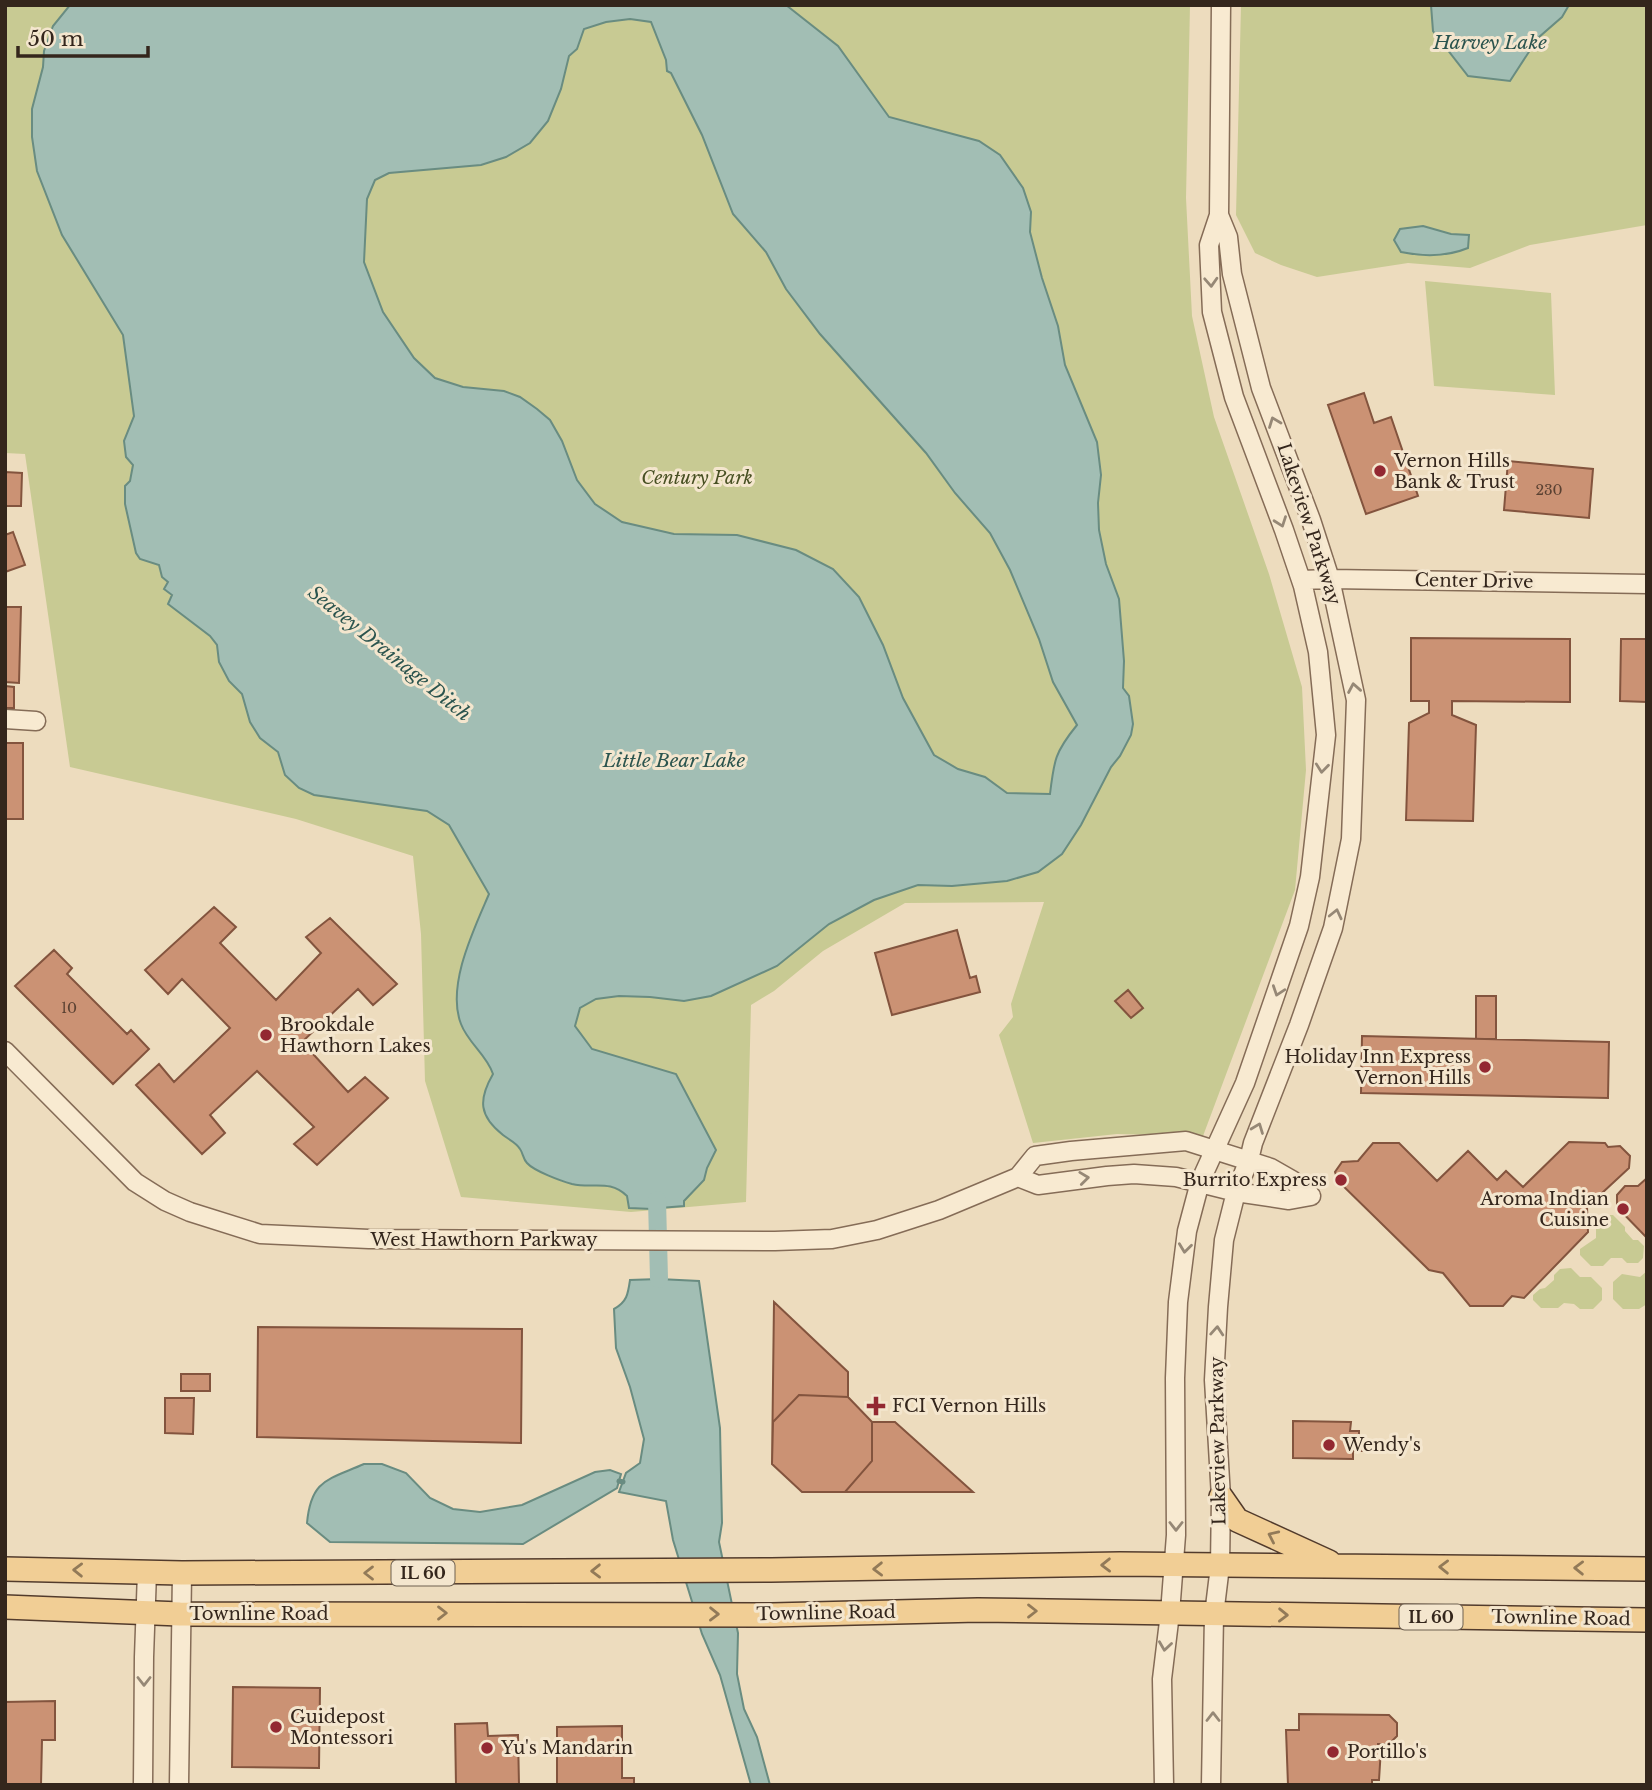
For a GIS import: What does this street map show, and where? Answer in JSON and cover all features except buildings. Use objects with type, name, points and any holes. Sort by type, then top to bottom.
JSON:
[{"type":"main road","points":[[1222,1497],[1237,1520],[1335,1565]]},
{"type":"main road","name":"IL 60","points":[[5,1569],[182,1573],[665,1571],[1120,1564],[1647,1569]]},
{"type":"main road","name":"Townline Road","points":[[5,1607],[180,1614],[772,1615],[927,1610],[1647,1620]]},
{"type":"street","name":"Lakeview Parkway","points":[[1164,1785],[1162,1679],[1176,1535],[1175,1378],[1178,1302],[1187,1231],[1200,1182],[1245,1083],[1296,937],[1310,877],[1326,735],[1318,652],[1301,580],[1234,397],[1212,312],[1209,245],[1219,215],[1221,5]]},
{"type":"street","name":"Lakeview Parkway","points":[[1211,1785],[1214,1615],[1220,1566],[1222,1497],[1214,1380],[1224,1240],[1236,1192],[1253,1143],[1324,959],[1343,885],[1351,839],[1356,700],[1330,579],[1311,520],[1261,388],[1232,274],[1228,237],[1219,215]]},
{"type":"street","name":"Center Drive","points":[[1301,580],[1647,584]]},
{"type":"street","points":[[5,719],[36,721]]},
{"type":"street","name":"West Hawthorn Parkway","points":[[5,1051],[135,1182],[165,1201],[215,1222],[260,1234],[369,1239],[832,1239],[877,1230],[951,1206],[1018,1177],[1035,1156],[1186,1141],[1271,1168],[1292,1180],[1311,1196],[1289,1200],[1236,1192],[1176,1177],[1134,1174],[1038,1185],[1018,1177]]},
{"type":"street","points":[[144,1785],[147,1572]]},
{"type":"street","points":[[179,1785],[182,1573]]},
{"type":"green space","name":"Century Park","points":[[5,5],[1190,5],[1186,198],[1192,316],[1214,417],[1269,574],[1302,687],[1306,770],[1295,890],[1203,1136],[1117,1134],[1033,1143],[999,1035],[1013,1017],[1011,1004],[1044,902],[905,903],[823,951],[774,991],[751,1005],[746,1202],[631,1212],[461,1197],[425,1081],[421,934],[413,856],[296,819],[70,767],[25,454],[5,453]]},
{"type":"green space","points":[[1241,5],[1647,5],[1647,225],[1530,245],[1470,268],[1408,263],[1317,277],[1255,253],[1236,215]]},
{"type":"green space","points":[[1425,281],[1551,293],[1555,395],[1434,386]]},
{"type":"green space","points":[[1602,1215],[1613,1215],[1633,1240],[1638,1240],[1644,1246],[1643,1258],[1638,1263],[1611,1258],[1603,1266],[1591,1266],[1580,1255],[1580,1249],[1596,1238],[1596,1221]]},
{"type":"green space","points":[[1571,1268],[1580,1277],[1591,1277],[1602,1288],[1602,1300],[1593,1309],[1580,1309],[1574,1304],[1564,1303],[1558,1308],[1541,1308],[1533,1300],[1533,1295],[1554,1280],[1554,1275],[1560,1269]]},
{"type":"green space","points":[[1647,1271],[1647,1304],[1639,1309],[1623,1309],[1613,1299],[1613,1282],[1622,1274],[1640,1277]]},
{"type":"water","name":"Little Bear Lake","points":[[70,5],[786,5],[838,46],[889,117],[979,141],[1000,155],[1023,188],[1031,212],[1030,232],[1058,326],[1065,365],[1097,442],[1101,475],[1099,530],[1106,564],[1119,599],[1124,661],[1123,688],[1129,696],[1133,724],[1131,735],[1062,854],[1038,872],[1007,881],[952,886],[918,885],[874,900],[829,924],[777,966],[711,996],[684,1001],[619,996],[596,999],[580,1008],[575,1026],[592,1049],[676,1074],[716,1150],[704,1180],[684,1201],[684,1206],[660,1208],[660,1200],[653,1200],[652,1209],[629,1208],[627,1196],[614,1188],[572,1184],[548,1175],[527,1163],[519,1147],[489,1121],[483,1100],[493,1074],[461,1024],[457,993],[464,958],[489,894],[449,825],[427,811],[314,795],[299,788],[285,775],[278,752],[260,738],[250,722],[242,694],[229,681],[219,662],[217,645],[210,636],[168,604],[172,595],[164,589],[168,582],[162,577],[159,565],[140,559],[136,553],[125,504],[125,486],[130,481],[133,465],[126,457],[124,441],[134,416],[123,335],[62,235],[37,171],[32,137],[32,109],[43,67],[44,51],[53,26]],"holes":[[[630,19],[651,22],[666,60],[667,71],[671,73],[702,135],[733,214],[766,252],[786,289],[820,334],[926,453],[955,493],[990,533],[1010,570],[1039,639],[1053,682],[1077,725],[1057,757],[1050,794],[1007,793],[985,777],[958,769],[934,755],[903,698],[883,645],[859,597],[833,569],[796,550],[737,535],[674,534],[622,522],[595,504],[577,480],[562,441],[550,420],[520,397],[504,391],[463,387],[435,378],[414,358],[383,312],[364,262],[367,199],[375,180],[389,173],[481,165],[506,157],[530,143],[548,121],[561,89],[569,56],[577,49],[584,29],[606,22]]]},
{"type":"water","name":"Harvey Lake","points":[[1431,5],[1569,5],[1562,17],[1538,38],[1510,81],[1468,76],[1433,31]]},
{"type":"water","points":[[1423,226],[1451,234],[1469,235],[1468,248],[1435,255],[1401,252],[1394,240],[1400,229]]},
{"type":"water","points":[[630,1280],[699,1281],[720,1428],[722,1523],[719,1542],[738,1633],[737,1674],[744,1709],[757,1737],[770,1785],[751,1785],[720,1675],[702,1634],[673,1540],[666,1501],[619,1492],[626,1473],[640,1463],[644,1439],[616,1348],[614,1309],[626,1297]]},
{"type":"water","points":[[364,1464],[382,1464],[406,1473],[430,1498],[453,1509],[480,1512],[522,1505],[595,1472],[610,1470],[621,1474],[617,1488],[523,1544],[330,1542],[307,1523],[313,1497],[323,1483]]},
{"type":"waterway","name":"Seavey Drainage Ditch","points":[[657,1200],[659,1279]]},
{"type":"waterway","points":[[619,1481],[623,1482]]},
{"type":"place","name":"Vernon Hills Bank & Trust","points":[[1380,471]]},
{"type":"place","name":"Brookdale Hawthorn Lakes","points":[[266,1035]]},
{"type":"place","name":"Holiday Inn Express Vernon Hills","points":[[1485,1067]]},
{"type":"place","name":"Burrito Express","points":[[1341,1180]]},
{"type":"place","name":"Aroma Indian Cuisine","points":[[1623,1209]]},
{"type":"place","name":"FCI Vernon Hills","points":[[876,1406]]},
{"type":"place","name":"Wendy's","points":[[1329,1445]]},
{"type":"place","name":"Guidepost Montessori","points":[[276,1727]]},
{"type":"place","name":"Yu's Mandarin","points":[[487,1748]]},
{"type":"place","name":"Portillo's","points":[[1333,1752]]}]
